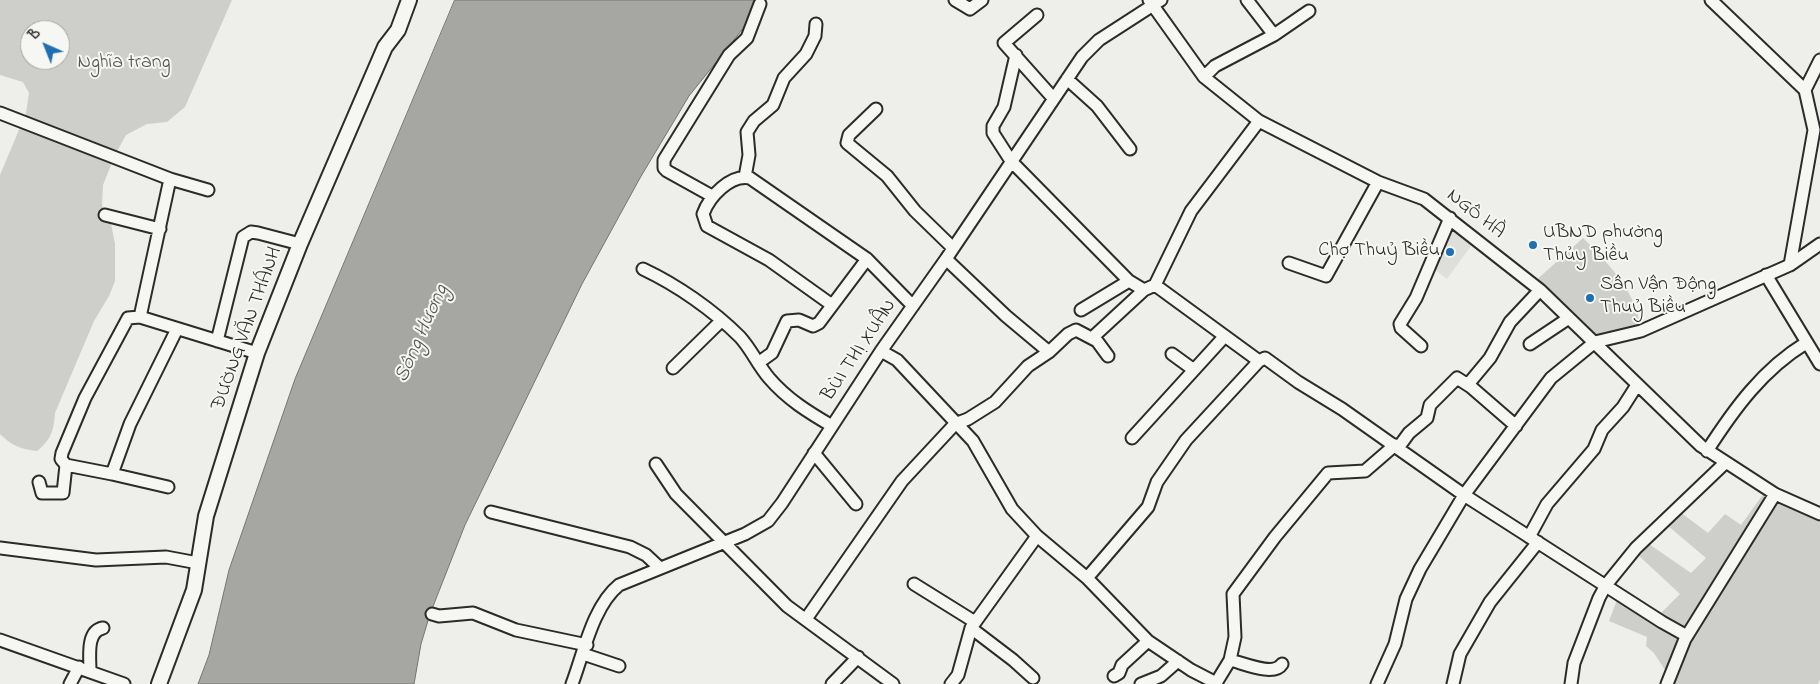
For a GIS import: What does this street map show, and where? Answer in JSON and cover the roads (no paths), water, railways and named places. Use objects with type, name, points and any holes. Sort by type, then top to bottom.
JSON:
[{"type":"main road","name":"ĐƯỜNG VĂN THÁNH","points":[[159,684],[194,590],[208,508],[257,353],[300,244],[385,47],[398,30],[409,0]]},
{"type":"street","points":[[955,0],[970,9],[982,0]]},
{"type":"street","points":[[1247,0],[1274,35]]},
{"type":"street","points":[[1712,0],[1805,90],[1814,130],[1790,265]]},
{"type":"street","name":"NGÔ HÀ","points":[[1154,2],[1204,77],[1259,121],[1378,182],[1424,199],[1540,290],[1636,385],[1707,451],[1775,494],[1820,514]]},
{"type":"street","name":"BÙI THỊ XUÂN","points":[[572,684],[595,620],[608,594],[619,584],[725,542],[768,521],[782,503],[881,351],[946,259],[1082,57],[1098,40],[1154,2]]},
{"type":"street","points":[[712,196],[666,171],[664,160],[729,55],[747,38],[760,4]]},
{"type":"street","points":[[1204,77],[1215,66],[1274,35],[1309,11]]},
{"type":"street","points":[[1036,15],[1004,41],[1053,98]]},
{"type":"street","points":[[745,177],[749,155],[747,132],[754,121],[773,105],[784,78],[806,54],[815,36],[816,24]]},
{"type":"street","points":[[1016,55],[1004,107],[993,126],[993,133],[1011,161],[1129,281],[1149,288],[1259,361]]},
{"type":"street","points":[[1805,90],[1820,60]]},
{"type":"street","points":[[1067,79],[1098,106],[1130,149]]},
{"type":"street","points":[[876,109],[849,135],[847,143],[887,176],[915,211],[953,248]]},
{"type":"street","points":[[0,113],[170,179],[208,190]]},
{"type":"street","points":[[1092,338],[1149,288],[1191,211],[1259,121]]},
{"type":"street","points":[[832,305],[769,260],[707,226],[702,214],[712,196],[728,184],[745,177],[757,182],[867,259],[913,306]]},
{"type":"street","points":[[140,317],[170,179]]},
{"type":"street","points":[[1288,263],[1326,276],[1378,182]]},
{"type":"street","points":[[105,215],[160,229]]},
{"type":"street","points":[[1421,346],[1401,328],[1400,324],[1416,298],[1450,218]]},
{"type":"street","points":[[217,341],[243,237],[251,232],[300,244]]},
{"type":"street","points":[[1377,684],[1395,644],[1406,599],[1420,569],[1464,495],[1551,378],[1594,342],[1641,330],[1766,276],[1790,265],[1820,244]]},
{"type":"street","points":[[758,363],[772,353],[787,322],[799,320],[816,326],[867,259]]},
{"type":"street","points":[[946,259],[1014,324],[1049,352]]},
{"type":"street","points":[[643,269],[671,284],[721,321],[739,337],[768,376],[794,404],[832,426]]},
{"type":"street","points":[[1766,276],[1820,364]]},
{"type":"street","points":[[1081,310],[1129,281]]},
{"type":"street","points":[[1471,387],[1471,379],[1490,358],[1510,322],[1540,290]]},
{"type":"street","points":[[168,487],[66,465],[61,459],[97,373],[128,318],[140,317],[257,353]]},
{"type":"street","points":[[1530,344],[1569,318]]},
{"type":"street","points":[[673,368],[721,321]]},
{"type":"street","points":[[112,474],[130,424],[177,329]]},
{"type":"street","points":[[806,619],[902,481],[955,424],[968,419],[995,402],[1028,366],[1049,352],[1068,334],[1076,330],[1092,338],[1108,356]]},
{"type":"street","points":[[1132,438],[1224,337]]},
{"type":"street","points":[[1707,451],[1728,418],[1758,382],[1773,367],[1806,343]]},
{"type":"street","points":[[881,351],[897,360],[973,441],[1012,509],[1037,536],[1087,578],[1148,641],[1191,670],[1216,683],[1230,660],[1235,637],[1233,594],[1275,537],[1328,473],[1365,470],[1397,447],[1409,433],[1428,418],[1430,405],[1457,378],[1471,387],[1516,426]]},
{"type":"street","points":[[1172,354],[1194,370]]},
{"type":"street","points":[[1087,578],[1148,507],[1157,482],[1186,440],[1259,361],[1265,358],[1397,447],[1464,495],[1662,622],[1687,636]]},
{"type":"street","points":[[1453,684],[1460,654],[1490,602],[1534,540],[1547,504],[1594,449],[1602,430],[1623,407],[1636,385]]},
{"type":"street","points":[[814,453],[856,504]]},
{"type":"street","points":[[1571,684],[1574,663],[1599,598],[1606,585],[1636,548],[1725,463]]},
{"type":"street","points":[[656,464],[676,494],[787,606],[893,684]]},
{"type":"street","points":[[40,482],[42,493],[63,493],[66,465]]},
{"type":"street","points":[[1667,684],[1687,636],[1775,494]]},
{"type":"street","points":[[491,512],[630,546],[646,555],[660,568]]},
{"type":"street","points":[[951,684],[958,676],[973,625],[1037,536]]},
{"type":"street","points":[[0,548],[96,560],[166,557],[198,563]]},
{"type":"street","points":[[914,584],[973,625],[1033,678]]},
{"type":"street","points":[[432,614],[439,616],[473,613],[516,630],[585,650],[619,666]]},
{"type":"street","points":[[70,684],[85,669],[93,635],[97,629],[103,628]]},
{"type":"street","points":[[0,640],[124,684]]},
{"type":"street","points":[[1114,676],[1119,673],[1122,665],[1148,641]]},
{"type":"street","points":[[832,684],[858,657]]},
{"type":"street","points":[[1230,660],[1272,670],[1280,667],[1282,664]]},
{"type":"street","points":[[1141,684],[1161,676],[1178,661]]},
{"type":"water","name":"Sông Hương","points":[[455,0],[766,0],[689,96],[640,178],[582,284],[465,525],[430,614],[421,644],[414,684],[198,684],[209,655],[229,570],[295,379]]},
{"type":"place","name":"UBND phường Thủy Biều","points":[[1533,245]]},
{"type":"place","name":"Chợ Thuỷ Biều","points":[[1450,252]]},
{"type":"place","name":"Sân Vận Động Thuỷ Biều","points":[[1590,298]]},
{"type":"park label","name":"Nghĩa trang","points":[[124,64]]}]
